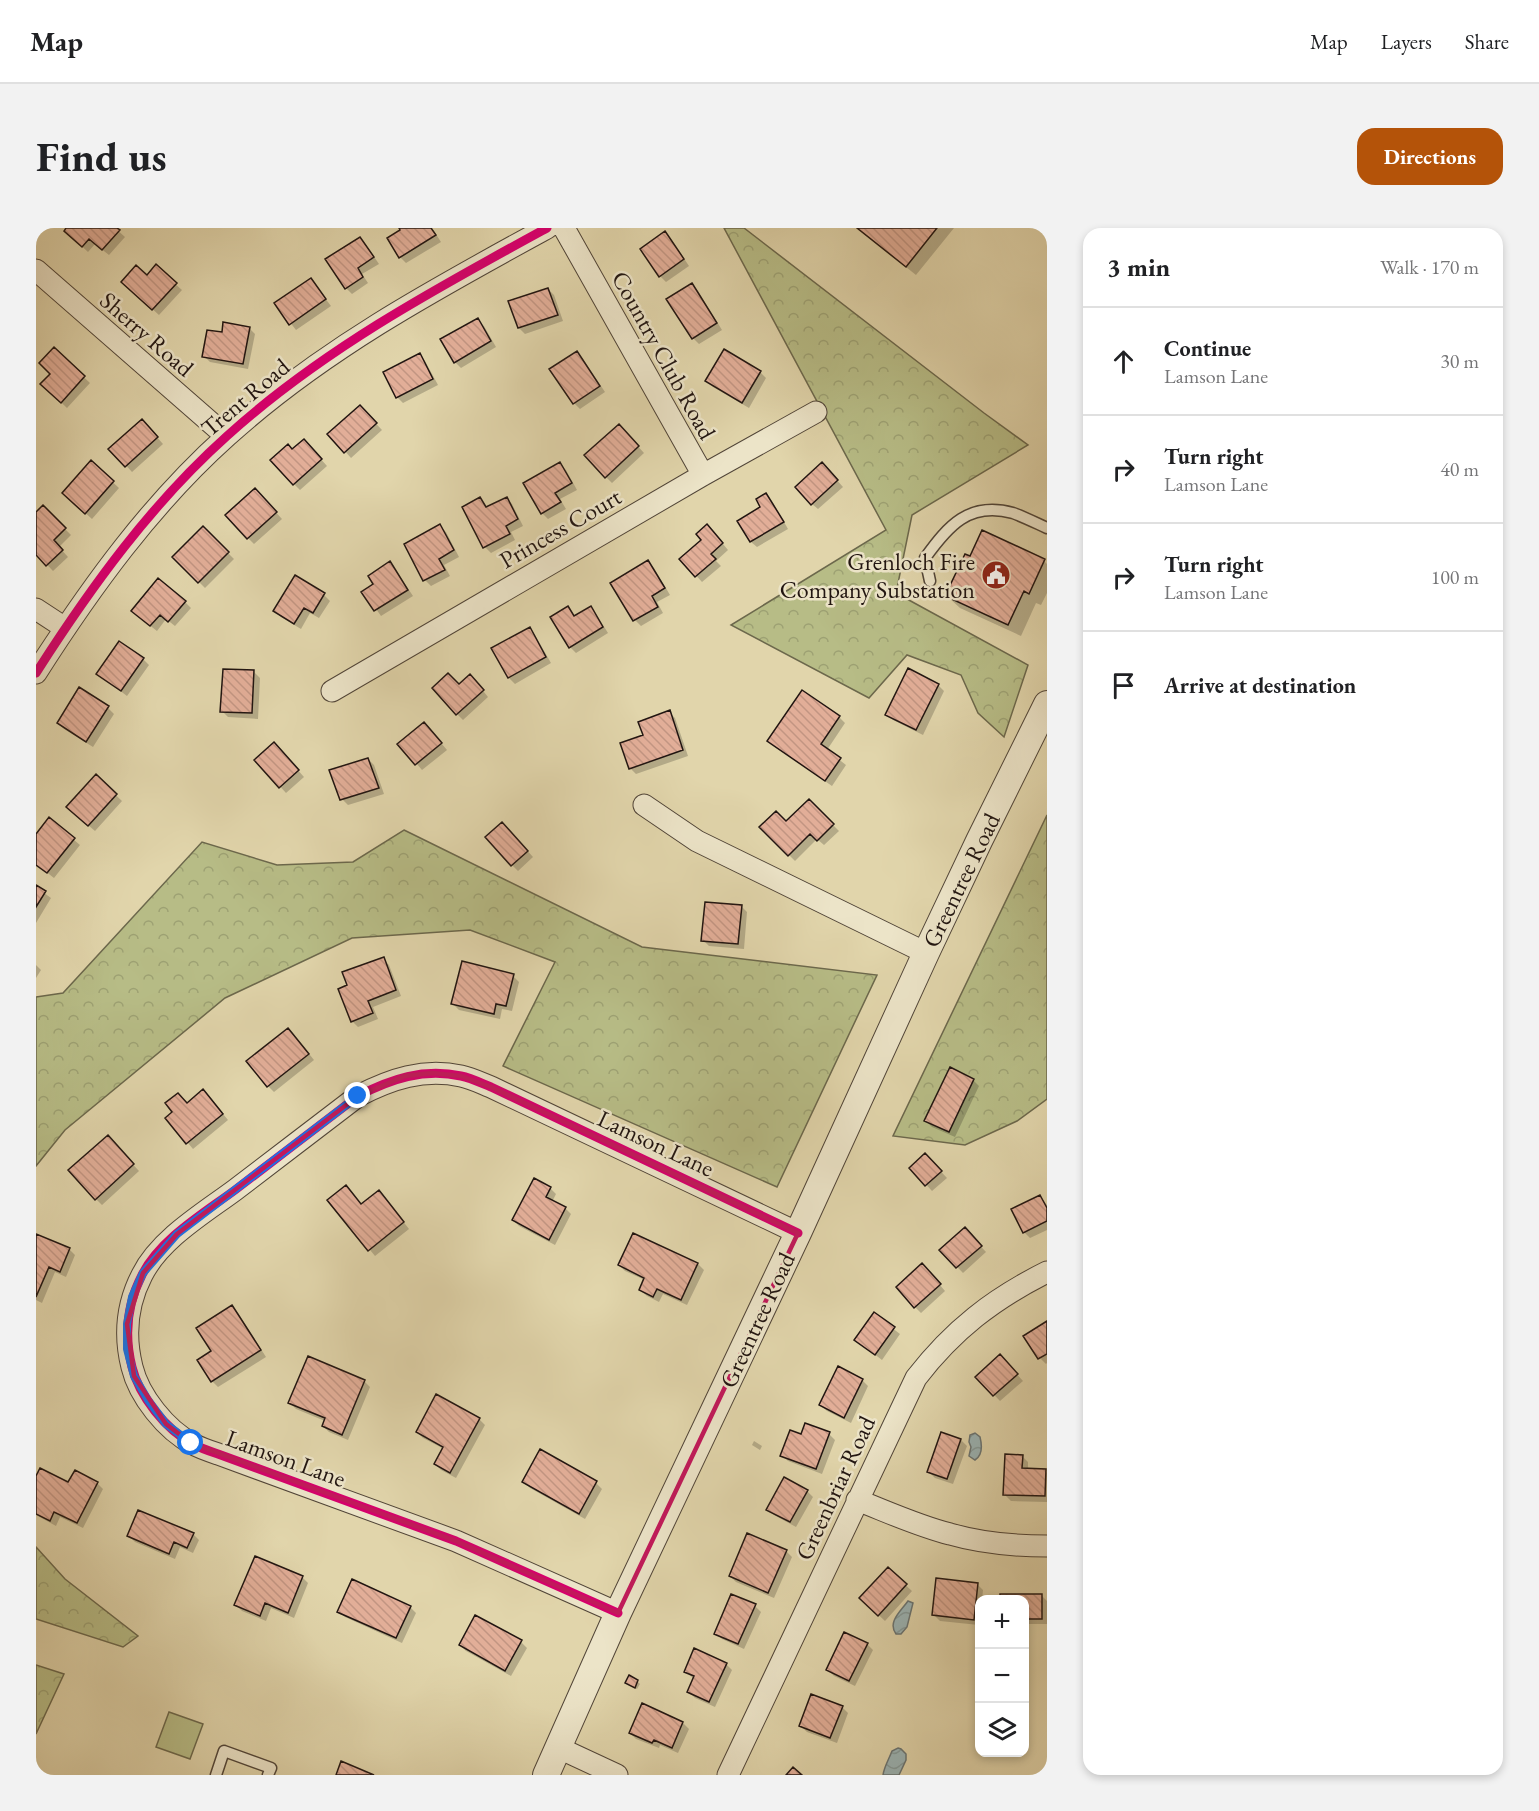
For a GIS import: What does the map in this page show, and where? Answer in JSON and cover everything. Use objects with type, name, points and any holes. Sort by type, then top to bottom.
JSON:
[{"type":"street","name":"Trent Road","points":[[36,673],[102,574],[180,482],[226,436],[299,376],[373,326],[547,228]]},
{"type":"street","name":"Country Club Road","points":[[564,228],[703,475]]},
{"type":"street","name":"Sherry Road","points":[[36,270],[226,436]]},
{"type":"street","name":"Princess Court","points":[[332,691],[703,475],[816,412]]},
{"type":"street","points":[[36,609],[65,628]]},
{"type":"street","name":"Greentree Road","points":[[546,1775],[618,1613],[798,1233],[926,952],[1047,704]]},
{"type":"street","points":[[644,805],[697,841],[926,952]]},
{"type":"street","name":"Lamson Lane","points":[[618,1613],[456,1541],[191,1443],[166,1424],[134,1376],[127,1349],[127,1324],[132,1297],[143,1273],[177,1234],[358,1096],[405,1076],[432,1073],[461,1076],[492,1087],[798,1233]]},
{"type":"street","name":"Greenbriar Road","points":[[728,1775],[904,1399],[916,1378],[945,1343],[980,1312],[1014,1289],[1047,1272]]},
{"type":"street","points":[[857,1500],[950,1535],[1017,1545],[1047,1546]]},
{"type":"street","points":[[558,1748],[617,1775]]},
{"type":"lane","points":[[930,581],[925,558],[942,534],[969,513],[990,510],[1012,513],[1047,528]]},
{"type":"lane","points":[[216,1775],[225,1751],[271,1768],[268,1775]]},
{"type":"highlighted area","points":[[432,1073],[461,1076],[491,1087],[798,1233],[618,1613],[456,1541],[191,1443],[166,1424],[134,1376],[127,1324],[143,1273],[177,1234],[358,1096],[405,1076]]},
{"type":"green space","points":[[724,228],[744,228],[1028,445],[912,515],[896,593],[1028,665],[1004,737],[978,713],[961,675],[907,655],[869,698],[731,625],[886,530]]},
{"type":"green space","points":[[1047,815],[1047,1099],[1017,1121],[965,1145],[893,1136]]},
{"type":"green space","points":[[404,830],[642,947],[877,975],[777,1187],[503,1066],[555,962],[470,930],[352,938],[225,998],[65,1130],[36,1166],[36,997],[63,993],[202,842],[277,865],[353,862]]},
{"type":"green space","points":[[36,1547],[65,1579],[138,1636],[123,1647],[36,1619]]},
{"type":"green space","points":[[36,1665],[64,1674],[36,1734]]},
{"type":"green space","points":[[169,1712],[203,1724],[190,1759],[156,1747]]},
{"type":"water","points":[[975,1433],[980,1437],[981,1453],[975,1460],[969,1456],[971,1447],[969,1442],[970,1435]]},
{"type":"water","points":[[908,1601],[913,1603],[907,1627],[901,1634],[896,1634],[894,1621]]},
{"type":"water","points":[[898,1748],[906,1754],[906,1760],[899,1775],[883,1775],[892,1751]]},
{"type":"building","points":[[66,228],[117,228],[120,230],[102,250],[89,239],[82,247],[64,231]]},
{"type":"building","points":[[399,228],[431,228],[436,235],[399,258],[387,238],[400,230]]},
{"type":"building","points":[[857,228],[937,228],[906,267]]},
{"type":"building","points":[[665,231],[684,259],[659,277],[640,249]]},
{"type":"building","points":[[360,237],[374,257],[358,268],[363,277],[345,289],[325,259]]},
{"type":"building","points":[[156,264],[177,283],[152,310],[121,282],[136,265],[147,275]]},
{"type":"building","points":[[311,278],[326,299],[289,325],[274,303]]},
{"type":"building","points":[[692,283],[717,323],[692,339],[666,299]]},
{"type":"building","points":[[548,288],[558,315],[518,328],[508,301]]},
{"type":"building","points":[[478,318],[491,341],[454,363],[440,339]]},
{"type":"building","points":[[223,322],[250,327],[243,364],[202,357],[207,330],[222,332]]},
{"type":"building","points":[[54,347],[85,376],[61,403],[40,384],[50,374],[39,363]]},
{"type":"building","points":[[724,349],[761,371],[742,403],[705,381]]},
{"type":"building","points":[[577,351],[600,386],[573,404],[549,369]]},
{"type":"building","points":[[420,353],[433,379],[396,398],[383,372]]},
{"type":"building","points":[[360,405],[377,423],[344,453],[327,434]]},
{"type":"building","points":[[142,419],[158,437],[125,467],[108,449]]},
{"type":"building","points":[[619,424],[639,446],[605,478],[584,455]]},
{"type":"building","points":[[304,439],[322,459],[293,485],[270,460],[288,444],[292,449]]},
{"type":"building","points":[[91,460],[114,481],[85,514],[62,493]]},
{"type":"building","points":[[560,462],[572,483],[555,493],[561,502],[541,514],[523,483]]},
{"type":"building","points":[[822,462],[838,480],[811,505],[795,487]]},
{"type":"building","points":[[255,488],[277,512],[247,539],[225,515]]},
{"type":"building","points":[[766,493],[784,522],[750,542],[737,521],[760,507],[756,499]]},
{"type":"building","points":[[480,497],[486,507],[507,497],[518,519],[506,526],[510,534],[483,548],[462,507]]},
{"type":"building","points":[[43,505],[66,528],[54,540],[63,550],[46,566],[36,555],[36,512]]},
{"type":"building","points":[[440,524],[454,550],[439,559],[445,570],[423,581],[404,544]]},
{"type":"building","points":[[707,524],[723,543],[711,554],[716,559],[695,577],[679,559],[701,540],[696,534]]},
{"type":"building","points":[[203,526],[229,552],[198,583],[172,557]]},
{"type":"building","name":"Grenloch Fire Company Substation","points":[[982,530],[1045,559],[1029,594],[1024,591],[1008,625],[945,596],[965,554],[970,556]]},
{"type":"building","points":[[648,560],[665,588],[652,596],[658,607],[633,621],[610,583]]},
{"type":"building","points":[[390,561],[408,590],[374,611],[361,592],[373,584],[368,576]]},
{"type":"building","points":[[295,575],[325,593],[313,613],[304,608],[294,624],[273,611]]},
{"type":"building","points":[[158,578],[186,601],[168,622],[160,615],[150,626],[131,611]]},
{"type":"building","points":[[568,606],[574,616],[591,606],[603,627],[569,648],[550,617]]},
{"type":"building","points":[[530,627],[546,657],[508,678],[491,648]]},
{"type":"building","points":[[119,641],[144,658],[121,691],[96,674]]},
{"type":"building","points":[[908,668],[939,684],[916,730],[885,715]]},
{"type":"building","points":[[223,669],[254,670],[252,713],[220,712]]},
{"type":"building","points":[[448,673],[459,684],[470,674],[484,690],[456,715],[432,688]]},
{"type":"building","points":[[79,687],[109,706],[86,742],[57,723]]},
{"type":"building","points":[[802,690],[840,716],[821,744],[841,758],[825,781],[767,741]]},
{"type":"building","points":[[670,710],[683,750],[629,769],[620,743],[643,735],[638,722]]},
{"type":"building","points":[[424,722],[442,743],[415,765],[397,744]]},
{"type":"building","points":[[274,742],[299,770],[279,788],[254,760]]},
{"type":"building","points":[[368,758],[379,788],[340,800],[329,770]]},
{"type":"building","points":[[96,774],[117,794],[88,826],[66,807]]},
{"type":"building","points":[[809,799],[834,824],[817,841],[810,834],[788,856],[759,827],[776,811],[786,821]]},
{"type":"building","points":[[49,817],[75,838],[47,873],[36,865],[36,834]]},
{"type":"building","points":[[502,822],[528,851],[511,866],[485,837]]},
{"type":"building","points":[[36,885],[46,891],[36,907]]},
{"type":"building","points":[[705,902],[742,905],[738,944],[701,941]]},
{"type":"building","points":[[384,957],[396,990],[368,1001],[373,1013],[351,1022],[338,989],[347,985],[342,972]]},
{"type":"building","points":[[462,961],[514,974],[506,1006],[496,1004],[494,1014],[451,1004]]},
{"type":"building","points":[[288,1028],[309,1054],[267,1087],[246,1061]]},
{"type":"building","points":[[950,1067],[974,1079],[949,1132],[924,1121]]},
{"type":"building","points":[[203,1089],[223,1114],[186,1144],[165,1118],[172,1112],[165,1103],[178,1093],[187,1103]]},
{"type":"building","points":[[108,1135],[134,1164],[95,1200],[68,1170]]},
{"type":"building","points":[[925,1153],[942,1171],[925,1186],[909,1168]]},
{"type":"building","points":[[534,1178],[551,1187],[546,1197],[566,1207],[549,1240],[512,1220]]},
{"type":"building","points":[[346,1185],[361,1204],[379,1190],[404,1222],[368,1251],[327,1200]]},
{"type":"building","points":[[1040,1195],[1047,1208],[1047,1221],[1023,1233],[1011,1209]]},
{"type":"building","points":[[965,1227],[982,1246],[956,1268],[939,1250]]},
{"type":"building","points":[[633,1233],[698,1263],[681,1300],[657,1289],[653,1297],[639,1290],[644,1278],[618,1265]]},
{"type":"building","points":[[36,1234],[70,1248],[60,1272],[49,1267],[36,1297]]},
{"type":"building","points":[[922,1263],[941,1284],[914,1308],[896,1287]]},
{"type":"building","points":[[232,1305],[261,1350],[211,1382],[197,1360],[211,1351],[196,1328]]},
{"type":"building","points":[[874,1312],[895,1327],[875,1355],[854,1340]]},
{"type":"building","points":[[1047,1321],[1047,1354],[1038,1359],[1023,1336]]},
{"type":"building","points":[[1000,1354],[1018,1374],[993,1396],[975,1377]]},
{"type":"building","points":[[308,1356],[365,1380],[342,1435],[322,1426],[325,1418],[288,1403]]},
{"type":"building","points":[[838,1366],[863,1379],[844,1418],[819,1405]]},
{"type":"building","points":[[436,1394],[480,1418],[450,1473],[434,1464],[443,1447],[416,1432]]},
{"type":"building","points":[[805,1423],[830,1432],[816,1469],[780,1456],[790,1430],[801,1434]]},
{"type":"building","points":[[941,1432],[961,1439],[947,1479],[927,1472]]},
{"type":"building","points":[[540,1449],[597,1481],[579,1514],[522,1482]]},
{"type":"building","points":[[1005,1454],[1023,1455],[1022,1468],[1046,1469],[1045,1496],[1003,1495]]},
{"type":"building","points":[[40,1468],[68,1482],[75,1470],[98,1482],[77,1523],[54,1512],[50,1521],[36,1514],[36,1476]]},
{"type":"building","points":[[784,1477],[808,1490],[790,1522],[766,1510]]},
{"type":"building","points":[[138,1510],[194,1533],[187,1548],[174,1542],[169,1554],[127,1536]]},
{"type":"building","points":[[747,1533],[787,1550],[768,1593],[729,1576]]},
{"type":"building","points":[[255,1556],[303,1576],[288,1613],[265,1603],[260,1616],[234,1605]]},
{"type":"building","points":[[888,1567],[907,1584],[878,1616],[859,1598]]},
{"type":"building","points":[[936,1578],[978,1583],[974,1620],[932,1615]]},
{"type":"building","points":[[352,1579],[411,1606],[396,1638],[337,1612]]},
{"type":"building","points":[[731,1594],[756,1604],[738,1644],[714,1634]]},
{"type":"building","points":[[1042,1594],[1042,1619],[1029,1619],[1029,1595],[1000,1595]]},
{"type":"building","points":[[475,1615],[522,1640],[505,1671],[459,1645]]},
{"type":"building","points":[[844,1632],[868,1643],[849,1681],[826,1670]]},
{"type":"building","points":[[694,1648],[727,1663],[709,1702],[687,1692],[694,1676],[684,1672]]},
{"type":"building","points":[[629,1675],[638,1680],[635,1688],[625,1683]]},
{"type":"building","points":[[811,1694],[843,1706],[830,1738],[799,1726]]},
{"type":"building","points":[[642,1703],[683,1722],[672,1748],[654,1740],[652,1743],[629,1733]]},
{"type":"building","points":[[341,1761],[374,1775],[336,1775]]},
{"type":"building","points":[[793,1767],[802,1775],[786,1775]]},
{"type":"cycle path","points":[[36,673],[78,609],[148,518],[199,462],[227,436],[263,405],[340,348],[463,274],[547,228]]},
{"type":"cycle path","points":[[618,1613],[456,1541],[205,1449],[183,1438],[164,1421],[147,1400],[132,1367],[128,1343],[128,1320],[133,1297],[142,1275],[171,1238],[358,1096],[395,1080],[434,1073],[465,1077],[491,1087],[798,1233]]},
{"type":"place","name":"Grenloch Fire Company Substation","points":[[996,575]]},
{"type":"route","points":[[191,1443],[166,1424],[134,1376],[127,1349],[127,1324],[132,1297],[143,1273],[177,1234],[358,1096]]}]
